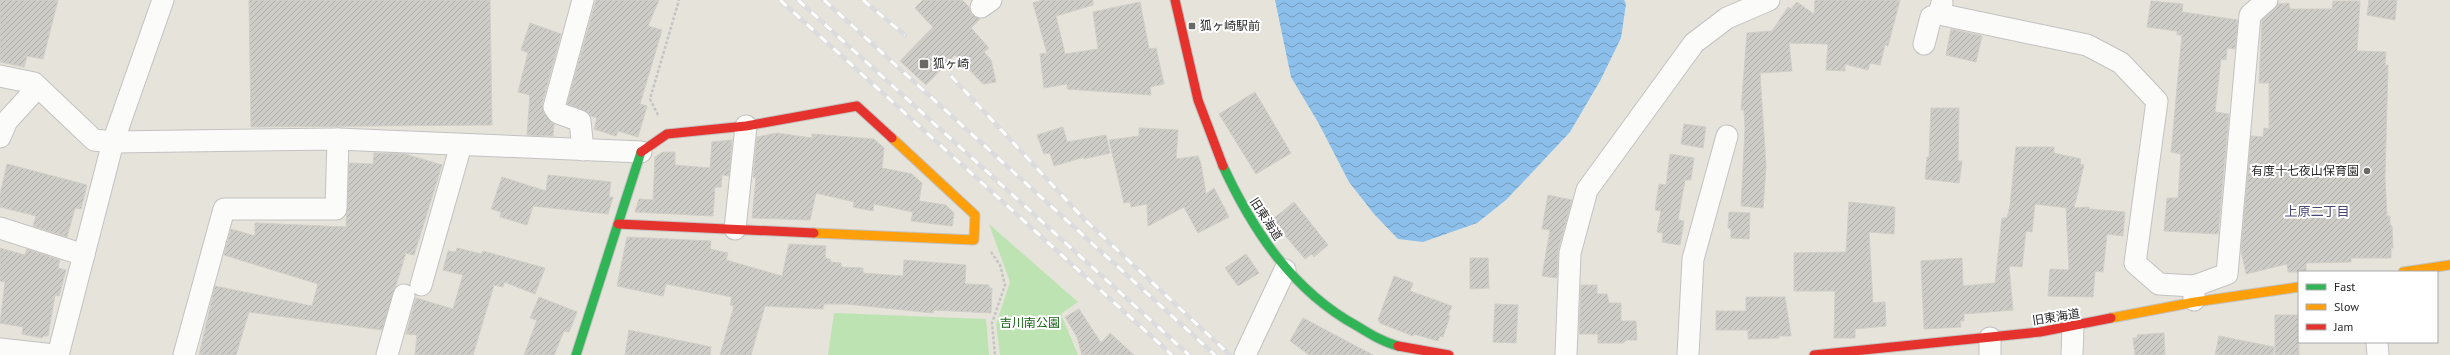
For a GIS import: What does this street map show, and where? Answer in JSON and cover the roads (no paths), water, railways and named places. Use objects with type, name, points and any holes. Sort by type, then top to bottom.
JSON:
[{"type":"street","points":[[58,355],[113,142],[163,0]]},
{"type":"street","points":[[583,0],[554,107],[558,113],[580,121],[583,150]]},
{"type":"street","name":"旧東海道","points":[[1175,0],[1198,107],[1226,177],[1285,270],[1311,296],[1354,327],[1382,340],[1448,355]]},
{"type":"street","points":[[1566,355],[1570,253],[1587,190],[1694,43],[1727,18],[1769,0]]},
{"type":"street","points":[[1924,44],[1931,17],[1941,7],[2087,45],[2121,63],[2157,101],[2135,263],[2159,284],[2194,294],[2227,274],[2250,15],[2267,0]]},
{"type":"street","points":[[0,76],[34,83],[94,140],[113,142],[338,140],[641,152],[667,134],[746,126],[857,106],[975,215],[974,240],[618,224]]},
{"type":"street","points":[[0,137],[7,120],[38,86]]},
{"type":"street","points":[[735,229],[746,126]]},
{"type":"street","points":[[1688,355],[1693,258],[1727,136]]},
{"type":"street","points":[[184,355],[224,209],[336,209],[338,140]]},
{"type":"street","points":[[387,355],[412,290],[461,145]]},
{"type":"street","points":[[576,355],[641,152]]},
{"type":"street","points":[[0,228],[84,255]]},
{"type":"street","points":[[2410,271],[2450,265]]},
{"type":"street","points":[[1248,350],[1285,270]]},
{"type":"street","name":"旧東海道","points":[[1814,355],[1990,347],[2073,327],[2194,294],[2298,287]]},
{"type":"street","points":[[2072,355],[2073,327]]},
{"type":"street","points":[[2377,343],[2378,355]]},
{"type":"street","points":[[0,349],[54,355]]},
{"type":"water","points":[[1275,0],[1624,0],[1626,4],[1621,38],[1600,81],[1570,132],[1506,200],[1477,223],[1423,242],[1398,239],[1374,214],[1349,182],[1319,124],[1291,77]]},
{"type":"railway","points":[[780,0],[1172,355]]},
{"type":"railway","points":[[798,0],[1189,355]]},
{"type":"railway","points":[[824,0],[1215,355]]},
{"type":"railway","points":[[863,0],[905,35]]},
{"type":"railway","points":[[951,76],[1084,219],[1230,355]]},
{"type":"place","name":"狐ヶ崎駅前","points":[[1192,26]]},
{"type":"place","name":"狐ヶ崎","points":[[924,64]]},
{"type":"place","name":"有度十七夜山保育園","points":[[2367,171]]},
{"type":"district","name":"上原二丁目","points":[[2317,211]]},
{"type":"park label","name":"吉川南公園","points":[[1030,323]]}]
